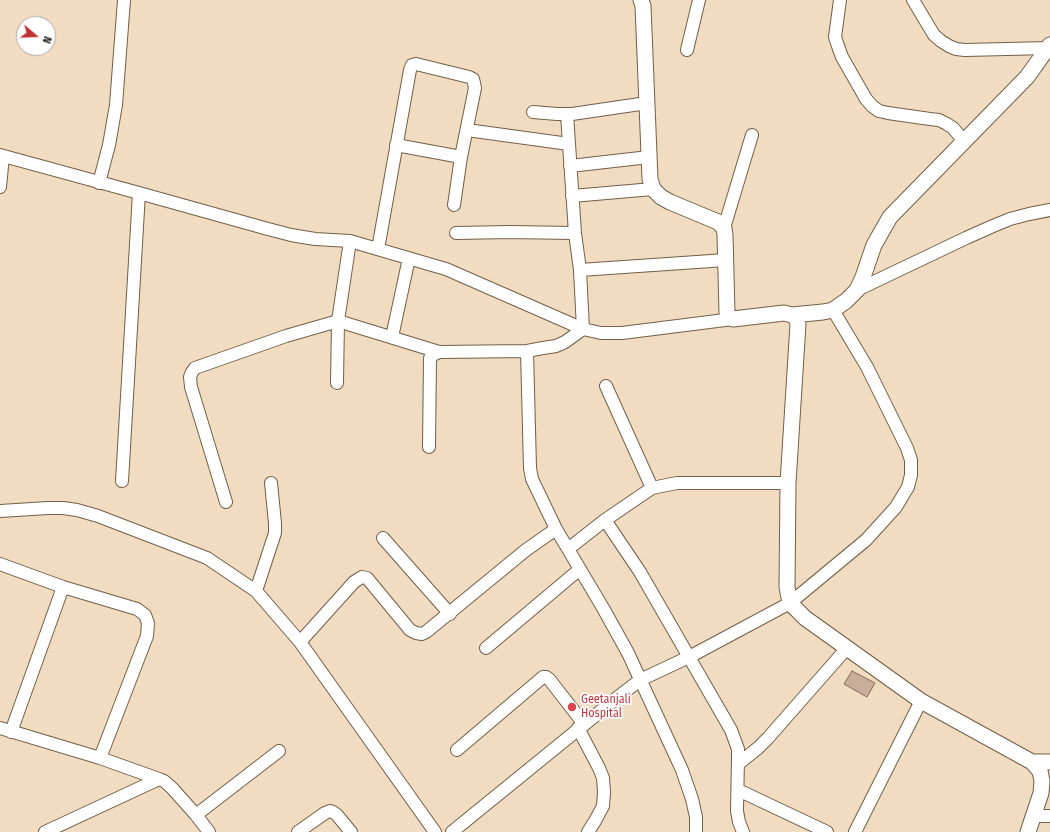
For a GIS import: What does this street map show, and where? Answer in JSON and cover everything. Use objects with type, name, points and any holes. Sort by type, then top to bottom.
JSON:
[{"type":"street","points":[[99,183],[109,145],[116,105],[124,0]]},
{"type":"street","points":[[641,0],[643,6],[650,179],[653,189],[661,197],[670,202],[718,222],[724,228]]},
{"type":"street","points":[[687,50],[699,0]]},
{"type":"street","points":[[840,0],[835,37],[842,57],[866,99],[872,106],[879,111],[888,113],[939,120],[953,128],[964,141]]},
{"type":"street","points":[[913,0],[934,35],[948,46],[956,49],[965,50],[1049,46]]},
{"type":"street","points":[[857,290],[874,245],[890,217],[1027,77],[1049,46]]},
{"type":"street","points":[[378,249],[412,65],[416,64],[469,76],[473,79],[474,88],[454,205]]},
{"type":"street","points":[[533,112],[567,114],[647,103]]},
{"type":"street","points":[[567,114],[574,233],[580,270],[583,329]]},
{"type":"street","points":[[467,130],[569,144]]},
{"type":"street","points":[[734,319],[729,317],[728,313],[724,228],[752,135]]},
{"type":"street","points":[[396,145],[461,157]]},
{"type":"street","points":[[0,187],[2,156],[291,235],[315,239],[350,241],[409,258],[446,269],[583,329],[601,333],[622,333],[784,313],[792,315],[833,310],[846,301],[857,290],[966,238],[1010,219],[1050,210]]},
{"type":"street","points":[[570,166],[649,157]]},
{"type":"street","points":[[572,196],[653,189]]},
{"type":"street","points":[[122,481],[140,193]]},
{"type":"street","points":[[456,233],[574,233]]},
{"type":"street","points":[[337,383],[338,321],[350,241]]},
{"type":"street","points":[[392,337],[409,258]]},
{"type":"street","points":[[580,270],[726,260]]},
{"type":"street","points":[[452,832],[618,696],[640,680],[689,657],[790,603],[866,540],[896,507],[908,488],[911,475],[911,460],[907,448],[867,367],[833,310]]},
{"type":"street","points":[[792,315],[796,318],[798,324],[788,483],[787,587],[790,603],[805,618],[921,701],[1032,762],[1040,772],[1042,781],[1034,816],[1028,832]]},
{"type":"street","points":[[226,502],[191,387],[190,377],[195,368],[286,336],[338,321],[439,352],[526,351],[556,346],[565,342],[583,329]]},
{"type":"street","points":[[526,351],[530,468],[536,489],[556,529],[628,653],[682,770],[692,799],[696,817],[696,832]]},
{"type":"street","points":[[429,447],[430,358],[439,352]]},
{"type":"street","points":[[606,386],[652,488]]},
{"type":"street","points":[[256,590],[275,533],[271,483]]},
{"type":"street","points":[[568,549],[605,520],[652,488],[677,483],[788,483]]},
{"type":"street","points":[[0,511],[63,508],[98,516],[207,558],[256,590],[300,642],[435,832]]},
{"type":"street","points":[[605,520],[640,572],[730,730],[738,749],[737,811],[743,832]]},
{"type":"street","points":[[300,642],[354,582],[362,577],[367,578],[410,630],[422,634],[450,614],[526,550],[556,529]]},
{"type":"street","points":[[383,538],[450,614]]},
{"type":"street","points":[[0,564],[63,587],[137,609],[145,615],[148,624],[147,636],[100,758]]},
{"type":"street","points":[[486,648],[580,569]]},
{"type":"street","points":[[63,587],[6,730],[100,758],[159,778],[172,788],[209,832]]},
{"type":"street","points":[[738,764],[768,738],[847,648]]},
{"type":"street","points":[[457,750],[543,677],[549,678],[581,726],[603,778],[603,806],[588,832]]},
{"type":"street","points":[[855,832],[921,701]]},
{"type":"street","points":[[196,815],[279,751]]},
{"type":"street","points":[[1032,762],[1049,761]]},
{"type":"street","points":[[45,832],[159,778]]},
{"type":"street","points":[[738,790],[827,832]]},
{"type":"street","points":[[298,832],[330,811],[337,815],[350,832]]},
{"type":"street","points":[[1034,816],[1050,816]]},
{"type":"building","points":[[852,671],[875,683],[867,697],[844,684]]},
{"type":"place","name":"Geetanjali Hospital","points":[[572,707]]}]
